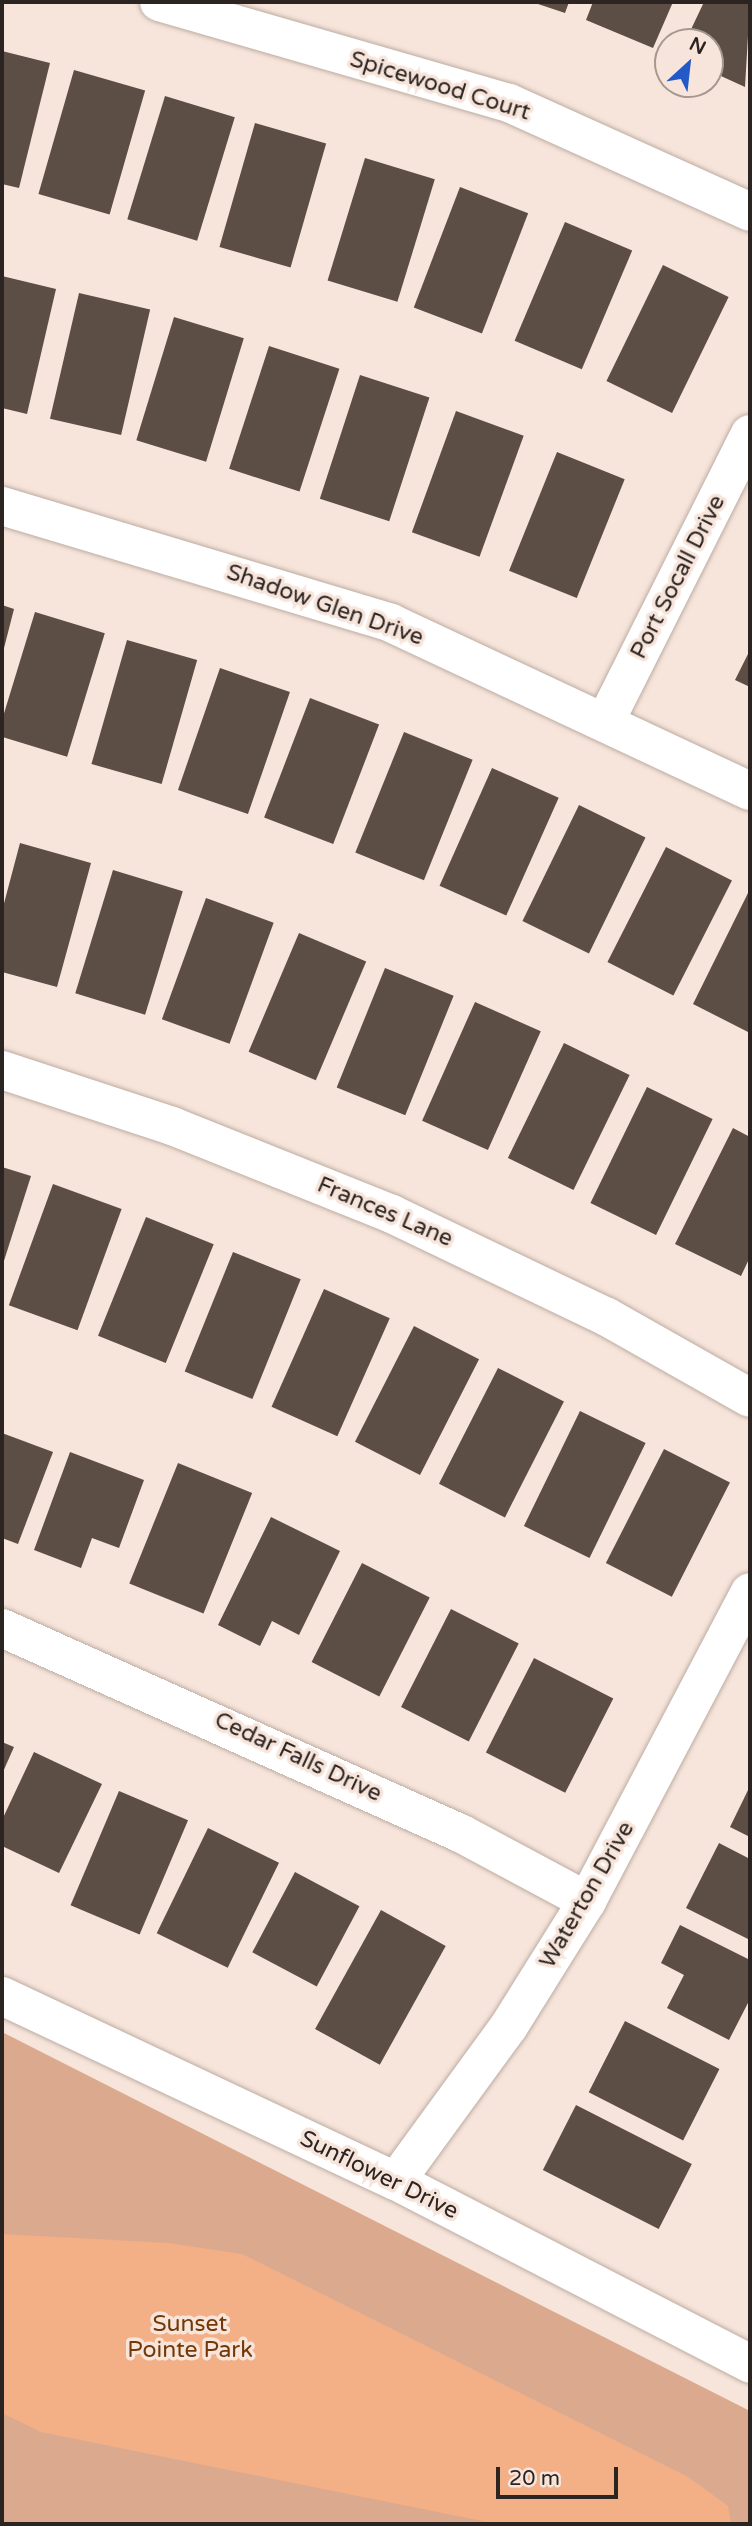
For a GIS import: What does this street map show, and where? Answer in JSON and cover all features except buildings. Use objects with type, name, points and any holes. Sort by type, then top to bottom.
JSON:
[{"type":"street","name":"Spicewood Court","points":[[159,2],[509,103],[750,212]]},
{"type":"street","name":"Port Socall Drive","points":[[606,720],[750,434]]},
{"type":"street","name":"Shadow Glen Drive","points":[[2,506],[391,623],[606,720],[750,791]]},
{"type":"street","name":"Frances Lane","points":[[2,1070],[172,1126],[392,1214],[607,1317],[750,1398]]},
{"type":"street","name":"Waterton Drive","points":[[396,2181],[509,2026],[587,1901],[750,1592]]},
{"type":"street","name":"Cedar Falls Drive","points":[[2,1628],[463,1833],[587,1901]]},
{"type":"street","name":"Sunflower Drive","points":[[2,1996],[396,2181],[750,2364]]},
{"type":"green space","name":"Sunset Pointe Park","points":[[2,2032],[750,2411],[750,2524],[2,2524]]},
{"type":"shaded area","points":[[2,2234],[168,2243],[242,2254],[688,2477],[728,2506],[731,2524],[497,2524],[41,2432],[2,2413]]}]
